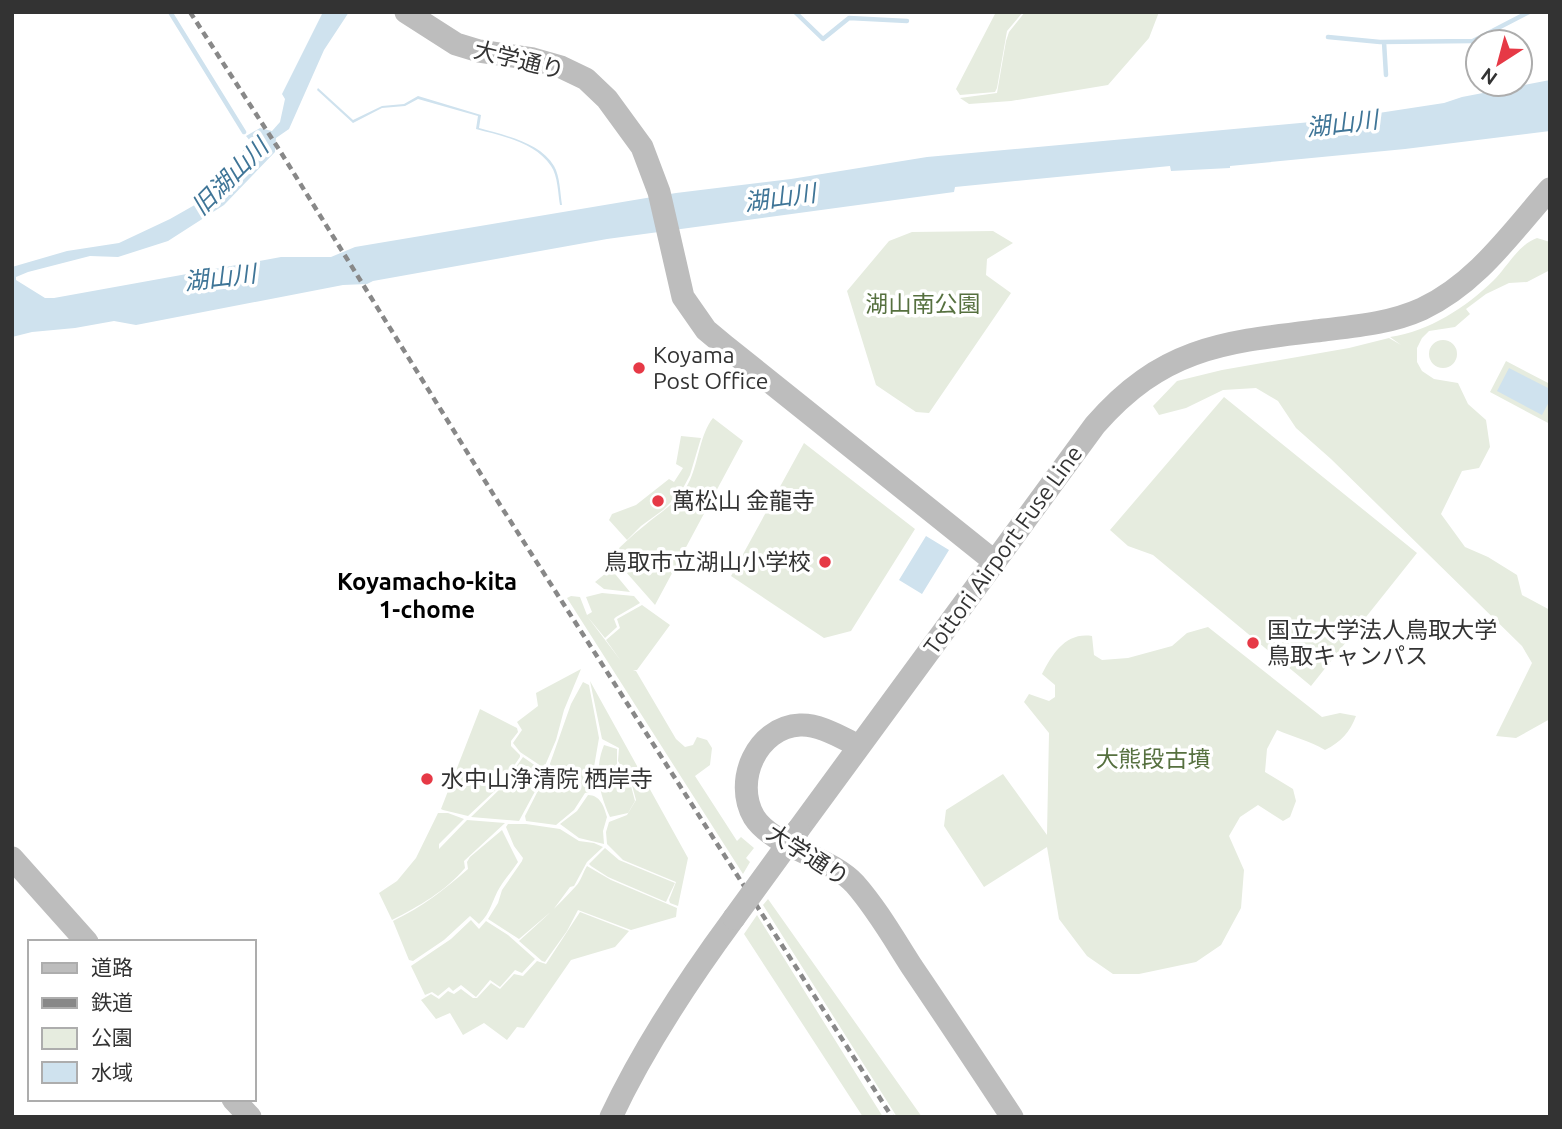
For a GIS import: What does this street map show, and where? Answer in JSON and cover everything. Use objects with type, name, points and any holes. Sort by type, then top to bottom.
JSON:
[{"type":"main road","name":"大学通り","points":[[406,12],[456,44],[479,51],[548,63],[586,79],[607,99],[642,147],[659,194],[683,297],[706,330],[995,562]]},
{"type":"main road","name":"Tottori Airport Fuse Line","points":[[611,1117],[624,1089],[705,957],[1095,425],[1130,388],[1178,359],[1202,350],[1255,339],[1374,324],[1424,308],[1463,284],[1494,256],[1550,189]]},
{"type":"main road","name":"大学通り","points":[[859,746],[808,725],[776,731],[755,754],[747,774],[750,807],[755,818],[770,832],[842,873],[855,884],[1012,1117]]},
{"type":"main road","points":[[12,858],[85,940]]},
{"type":"main road","points":[[235,1101],[250,1117]]},
{"type":"green space","points":[[996,12],[1023,12],[1007,31],[997,88],[995,92],[960,95],[956,89]]},
{"type":"green space","points":[[1025,12],[1159,12],[1149,38],[1108,85],[1011,101],[969,104],[960,98],[997,93],[1009,32]]},
{"type":"green space","name":"湖山南公園","points":[[993,231],[1013,243],[987,259],[986,275],[1011,293],[929,413],[916,412],[876,385],[847,291],[889,241],[912,232]]},
{"type":"green space","points":[[1537,238],[1550,242],[1550,270],[1527,282],[1509,283],[1486,294],[1466,309],[1470,314],[1455,327],[1429,331],[1417,348],[1417,362],[1422,371],[1434,379],[1458,383],[1468,404],[1486,420],[1490,447],[1479,468],[1462,471],[1441,514],[1465,547],[1517,575],[1522,595],[1550,610],[1550,719],[1516,738],[1496,736],[1532,663],[1522,646],[1296,428],[1278,401],[1256,388],[1223,390],[1186,408],[1159,415],[1153,406],[1177,381],[1389,338],[1401,345],[1390,337],[1419,330],[1459,309],[1494,280],[1525,245]]},
{"type":"green space","points":[[1443,340],[1453,344],[1457,354],[1453,364],[1443,368],[1433,364],[1429,354],[1433,344]]},
{"type":"green space","points":[[1506,361],[1550,384],[1550,424],[1490,392]]},
{"type":"green space","points":[[1224,397],[1417,553],[1311,686],[1153,555],[1128,546],[1110,530]]},
{"type":"green space","points":[[713,418],[743,441],[655,605],[611,555],[670,506],[686,488],[705,432]]},
{"type":"green space","points":[[681,436],[701,438],[690,475],[681,492],[627,540],[609,520],[612,514],[636,505],[669,479],[674,482],[683,468],[676,464]]},
{"type":"green space","points":[[804,443],[915,529],[851,631],[824,638],[731,576]]},
{"type":"green space","points":[[611,569],[630,592],[604,589],[595,582]]},
{"type":"green space","points":[[602,593],[634,596],[640,603],[614,619],[617,627],[605,638],[587,616],[621,661],[606,640],[620,628],[617,619],[642,605],[670,625],[637,670],[633,670],[676,739],[685,747],[693,745],[697,737],[707,740],[712,748],[710,765],[695,776],[737,841],[741,837],[754,848],[746,858],[750,862],[743,874],[567,598],[580,597],[587,615],[592,612],[586,597]]},
{"type":"green space","name":"大熊段古墳","points":[[1208,627],[1322,717],[1340,713],[1356,716],[1344,736],[1325,750],[1277,730],[1267,749],[1265,772],[1293,789],[1296,801],[1290,817],[1283,821],[1258,805],[1240,817],[1229,836],[1244,870],[1241,908],[1221,945],[1196,962],[1139,974],[1113,974],[1087,956],[1059,919],[1047,847],[984,887],[944,826],[946,810],[1003,774],[1047,835],[1049,733],[1024,702],[1029,694],[1049,701],[1055,697],[1055,685],[1042,674],[1056,652],[1075,637],[1092,636],[1094,655],[1102,660],[1128,658],[1172,646],[1187,633]]},
{"type":"green space","points":[[581,669],[544,768],[520,752],[513,743],[522,730],[517,722],[538,706],[536,693]]},
{"type":"green space","points":[[590,681],[688,858],[678,906],[669,900],[676,882],[623,860],[607,844],[609,822],[627,815],[636,800],[627,767],[621,766],[618,761],[619,748],[602,739]]},
{"type":"green space","points":[[583,682],[589,685],[599,738],[594,767],[597,790],[585,793],[574,810],[556,825],[526,821],[525,816],[546,775],[571,704]]},
{"type":"green space","points":[[480,709],[517,728],[518,732],[511,741],[511,746],[520,757],[500,786],[468,816],[441,809]]},
{"type":"green space","points":[[604,745],[617,749],[617,765],[627,771],[635,801],[628,813],[610,817],[599,781],[599,763]]},
{"type":"green space","points":[[523,757],[543,771],[519,821],[471,817],[501,788]]},
{"type":"green space","points":[[588,795],[598,799],[606,813],[604,844],[579,838],[560,824],[577,811]]},
{"type":"green space","points":[[438,813],[448,813],[464,819],[439,844],[439,849],[467,820],[505,823],[464,861],[465,868],[450,884],[422,904],[392,920],[379,893],[397,881],[416,858]]},
{"type":"green space","points":[[508,824],[560,829],[579,841],[603,847],[587,862],[574,886],[570,887],[553,910],[519,939],[488,919],[502,890],[523,858],[514,846],[506,827]]},
{"type":"green space","points":[[502,830],[518,862],[500,887],[486,915],[479,924],[470,916],[444,940],[413,961],[409,960],[393,921],[423,904],[459,877],[468,869],[467,862],[470,857]]},
{"type":"green space","points":[[605,848],[619,860],[675,883],[666,902],[608,877],[591,866],[589,864]]},
{"type":"green space","points":[[587,866],[611,880],[677,908],[676,917],[631,930],[578,910],[567,931],[545,962],[542,961],[519,941],[576,886]]},
{"type":"green space","points":[[768,899],[922,1117],[897,1117],[763,905]]},
{"type":"green space","points":[[580,912],[629,931],[615,947],[571,960],[524,1028],[517,1027],[507,1040],[484,1023],[463,1035],[450,1013],[436,1019],[421,1000],[431,994],[439,999],[448,991],[454,994],[461,989],[477,998],[491,983],[500,989],[514,974],[523,976],[537,961],[546,964]]},
{"type":"green space","points":[[757,915],[883,1117],[863,1117],[744,934]]},
{"type":"green space","points":[[471,920],[479,929],[486,921],[508,935],[535,959],[522,973],[515,970],[500,987],[490,980],[476,997],[461,985],[453,991],[449,987],[438,996],[432,992],[425,995],[411,966],[451,939]]},
{"type":"water","points":[[323,12],[349,12],[324,50],[289,129],[276,138],[275,152],[224,205],[168,241],[118,257],[90,256],[28,272],[16,277],[16,280],[45,298],[54,298],[281,257],[331,257],[355,247],[676,193],[791,179],[927,157],[1333,120],[1444,103],[1464,97],[1534,98],[1534,83],[1550,80],[1550,131],[1230,168],[1171,171],[1170,166],[955,187],[954,192],[607,239],[367,284],[343,285],[136,325],[114,321],[12,337],[12,267],[67,251],[119,243],[207,198],[231,172],[228,167],[251,142],[246,136],[260,128],[272,131],[280,122],[285,99],[282,94]]},
{"type":"water","points":[[318,88],[353,120],[382,106],[404,104],[418,96],[481,115],[479,128],[530,145],[548,158],[558,175],[562,205],[555,175],[544,158],[517,141],[476,129],[478,116],[418,99],[405,106],[382,108],[353,123],[317,90]]},
{"type":"water","points":[[1509,368],[1550,389],[1550,400],[1542,415],[1497,391]]},
{"type":"water","points":[[926,536],[949,550],[922,594],[899,580]]},
{"type":"waterway","name":"旧湖山川","points":[[170,12],[244,132]]},
{"type":"waterway","points":[[795,12],[823,39],[849,18],[907,21]]},
{"type":"waterway","points":[[1328,37],[1380,42],[1473,41],[1529,12]]},
{"type":"waterway","points":[[1384,42],[1386,75]]},
{"type":"railway","points":[[190,12],[280,151],[495,497],[892,1117]]},
{"type":"place","name":"Koyama Post Office","points":[[639,368]]},
{"type":"place","name":"萬松山 金龍寺","points":[[658,501]]},
{"type":"place","name":"鳥取市立湖山小学校","points":[[825,562]]},
{"type":"place","name":"国立大学法人鳥取大学 鳥取キャンパス","points":[[1253,643]]},
{"type":"place","name":"水中山浄清院 栖岸寺","points":[[427,779]]},
{"type":"district","name":"Koyamacho-kita 1-chome","points":[[427,596]]},
{"type":"water label","name":"湖山川","points":[[1342,124]]},
{"type":"water label","name":"湖山川","points":[[780,198]]},
{"type":"water label","name":"湖山川","points":[[220,278]]}]
